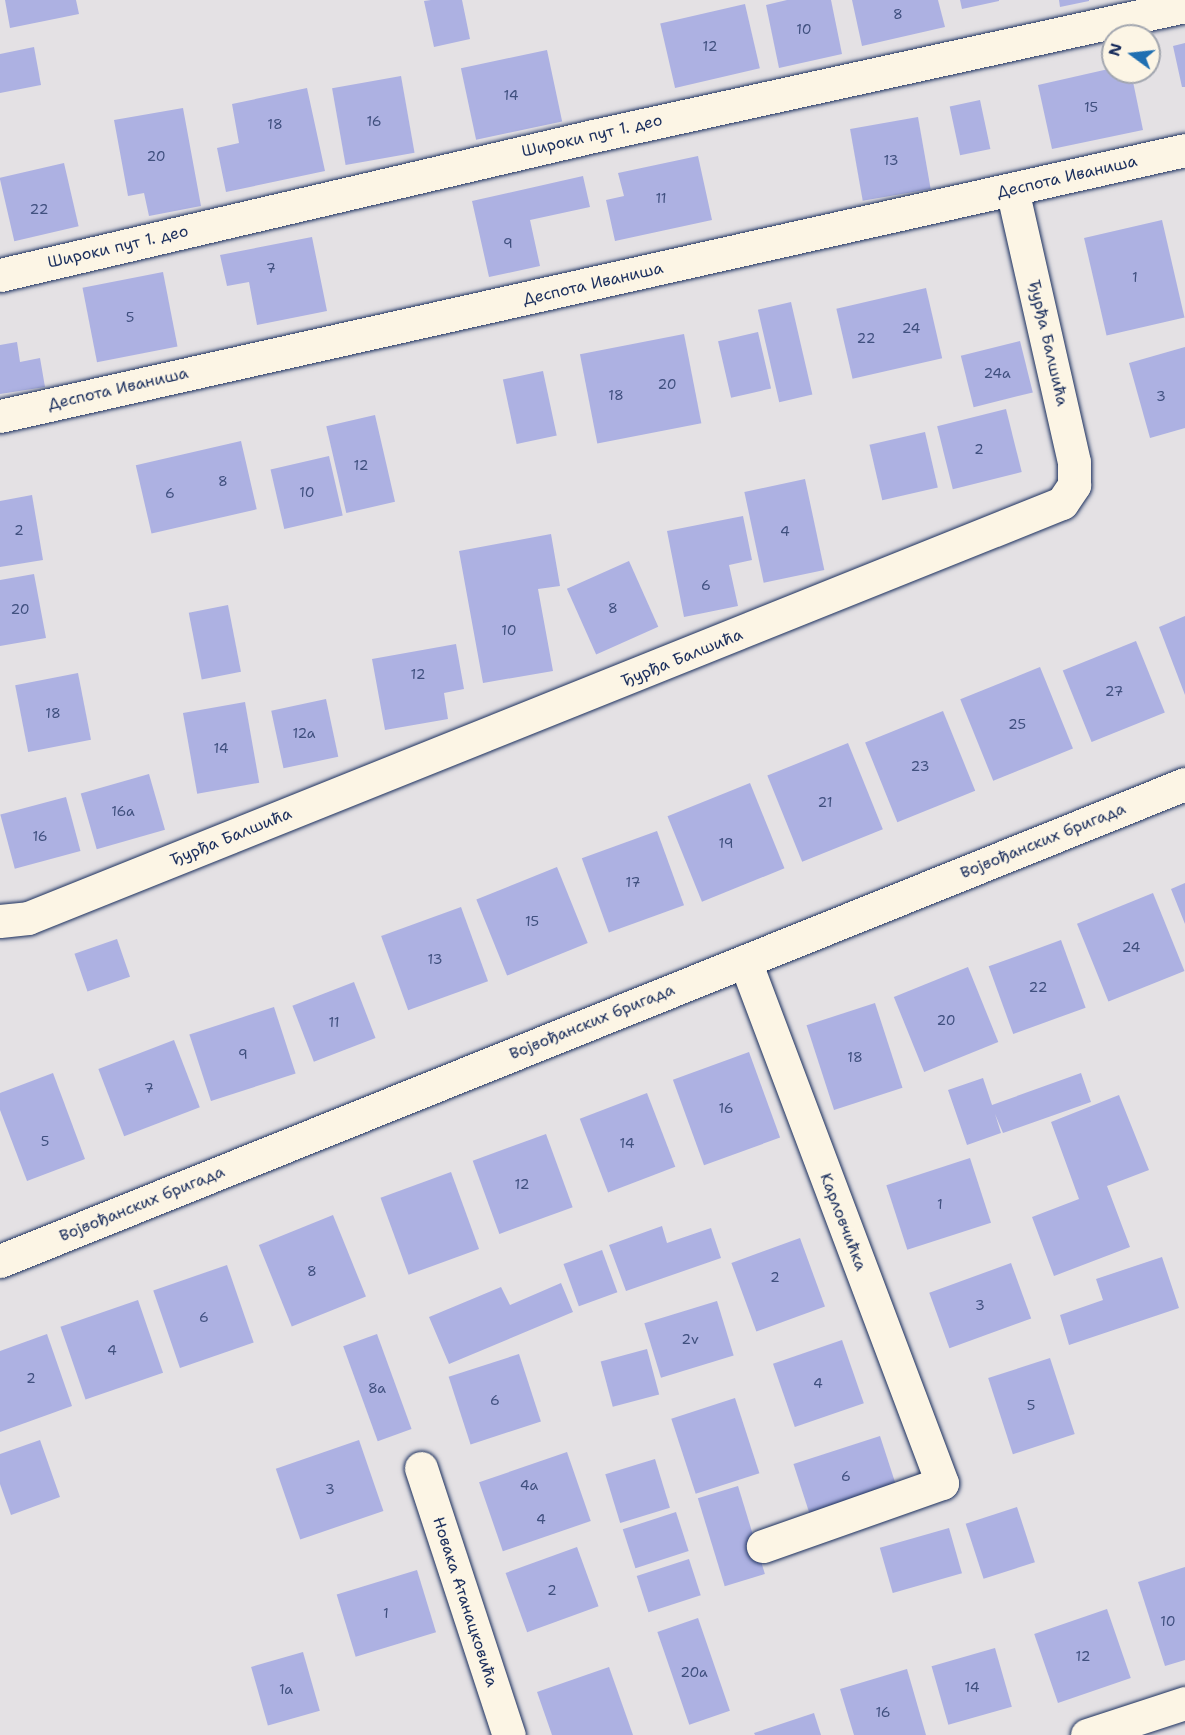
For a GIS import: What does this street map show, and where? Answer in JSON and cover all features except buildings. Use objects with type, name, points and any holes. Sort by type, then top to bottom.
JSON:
[{"type":"street","name":"Широки пут 1. део","points":[[0,275],[593,135],[1185,6]]},
{"type":"street","name":"Деспота Иваниша","points":[[0,416],[1185,150]]},
{"type":"street","name":"Ђурђа Балшића","points":[[0,921],[50,909],[1062,502],[1074,485],[1074,462],[1012,190]]},
{"type":"street","name":"Војвођанских бригада","points":[[0,1261],[1185,784]]},
{"type":"street","name":"Карловчићка","points":[[745,961],[942,1484],[763,1546]]},
{"type":"street","name":"Новака Атанацковића","points":[[421,1468],[508,1735]]},
{"type":"street","points":[[1087,1735],[1185,1703]]}]
